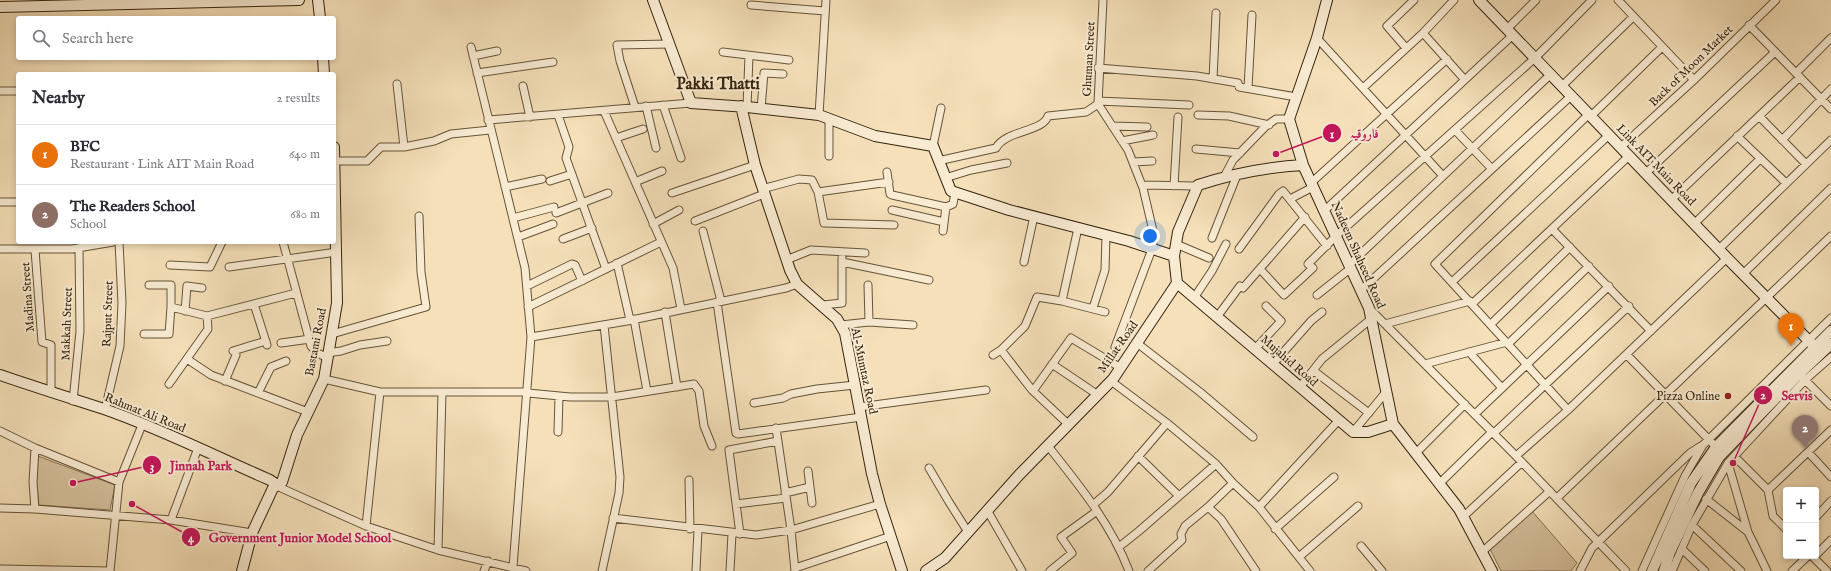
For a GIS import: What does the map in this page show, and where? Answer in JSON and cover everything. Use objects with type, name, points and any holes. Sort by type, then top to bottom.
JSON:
[{"type":"street","points":[[0,7],[299,0]]},
{"type":"street","points":[[318,0],[320,16]]},
{"type":"street","points":[[653,0],[691,103]]},
{"type":"street","points":[[819,115],[826,0]]},
{"type":"street","name":"Ghuman Street","points":[[1103,0],[1098,68],[1098,103],[1122,141],[1133,162],[1142,185],[1154,235],[1152,249],[1115,347]]},
{"type":"street","points":[[1224,177],[1233,160],[1269,124],[1276,119],[1289,119],[1317,38],[1327,0]]},
{"type":"street","points":[[1406,48],[1387,26],[1414,0]]},
{"type":"street","points":[[1363,88],[1422,33],[1454,0]]},
{"type":"street","name":"Link AIT Main Road","points":[[1480,0],[1727,258],[1812,343]]},
{"type":"street","points":[[1324,211],[1464,80],[1510,32],[1536,0]]},
{"type":"street","points":[[1260,269],[1284,295],[1313,268],[1308,264],[1336,236],[1535,58],[1592,0]]},
{"type":"street","points":[[1618,0],[1694,80]]},
{"type":"street","name":"Back of Moon Market","points":[[1621,147],[1694,80],[1776,0]]},
{"type":"street","points":[[750,5],[825,11]]},
{"type":"street","points":[[1213,79],[1216,13]]},
{"type":"street","points":[[1248,88],[1252,15]]},
{"type":"street","points":[[1562,86],[1633,17]]},
{"type":"street","points":[[1749,25],[1830,107]]},
{"type":"street","points":[[1422,33],[1447,58],[1464,80]]},
{"type":"street","points":[[1317,38],[1443,176]]},
{"type":"street","points":[[1672,199],[1759,116],[1831,38]]},
{"type":"street","points":[[635,107],[620,60],[618,45],[670,44]]},
{"type":"street","points":[[1568,410],[1546,384],[1435,264],[1662,46]]},
{"type":"street","points":[[471,47],[490,130],[518,237],[525,268],[527,286],[531,337],[528,393],[513,567]]},
{"type":"street","points":[[473,56],[497,51]]},
{"type":"street","points":[[723,52],[789,60]]},
{"type":"street","points":[[1646,173],[1775,52]]},
{"type":"street","points":[[744,106],[749,56]]},
{"type":"street","points":[[1290,199],[1312,185],[1447,58]]},
{"type":"street","points":[[323,60],[324,72]]},
{"type":"street","points":[[477,73],[553,62]]},
{"type":"street","points":[[1098,68],[1197,76],[1238,83],[1239,87],[1296,97]]},
{"type":"street","points":[[761,108],[764,73],[783,74]]},
{"type":"street","points":[[1317,295],[1350,266],[1551,74]]},
{"type":"street","points":[[397,84],[404,146]]},
{"type":"street","points":[[523,86],[530,117]]},
{"type":"street","points":[[1782,140],[1831,89]]},
{"type":"street","points":[[0,91],[16,91]]},
{"type":"street","points":[[1361,290],[1571,96]]},
{"type":"street","points":[[488,120],[691,103],[744,106],[819,115],[875,136],[933,146]]},
{"type":"street","points":[[938,162],[996,148],[999,144],[1010,137],[1043,124],[1048,116],[1086,112],[1098,103],[1189,105]]},
{"type":"street","points":[[663,105],[681,158]]},
{"type":"street","points":[[646,106],[656,148]]},
{"type":"street","name":"Al-Mumtaz Road","points":[[744,106],[755,165],[786,260],[797,284],[822,305],[841,326],[847,340],[860,412],[880,504],[902,571]]},
{"type":"street","points":[[941,108],[933,146],[949,189],[955,193],[1106,235],[1174,256]]},
{"type":"street","points":[[604,111],[672,268],[681,309]]},
{"type":"street","points":[[558,115],[569,147],[566,155],[606,269]]},
{"type":"street","points":[[1198,115],[1229,116],[1269,124]]},
{"type":"street","points":[[1759,116],[1806,164]]},
{"type":"street","points":[[1174,186],[1178,117]]},
{"type":"street","points":[[829,119],[829,156]]},
{"type":"street","name":"Nadeem Shaheed Road","points":[[1289,119],[1303,165],[1369,308],[1393,424],[1463,517],[1492,571]]},
{"type":"street","points":[[1112,126],[1147,127]]},
{"type":"street","points":[[616,138],[643,129]]},
{"type":"street","points":[[336,168],[370,160],[382,147],[404,146],[434,141],[451,134],[490,130]]},
{"type":"street","points":[[1454,130],[1492,169]]},
{"type":"street","points":[[1122,141],[1153,135]]},
{"type":"street","points":[[1452,282],[1609,135]]},
{"type":"street","points":[[1737,136],[1786,183]]},
{"type":"street","points":[[1719,249],[1831,140]]},
{"type":"street","points":[[1196,149],[1240,153]]},
{"type":"street","points":[[1385,324],[1471,302],[1552,229],[1629,156]]},
{"type":"street","points":[[1694,223],[1760,159]]},
{"type":"street","points":[[1133,162],[1152,161]]},
{"type":"street","points":[[945,178],[971,170],[1007,163]]},
{"type":"street","points":[[672,193],[755,165]]},
{"type":"street","points":[[1142,185],[1197,186],[1237,174],[1279,166],[1303,165]]},
{"type":"street","points":[[635,182],[662,171]]},
{"type":"street","points":[[887,172],[891,195],[946,207],[953,204],[955,193]]},
{"type":"street","points":[[550,181],[572,174]]},
{"type":"street","points":[[1212,238],[1237,174]]},
{"type":"street","points":[[505,187],[542,179]]},
{"type":"street","points":[[695,221],[763,192],[799,179],[810,179],[815,183],[822,218],[825,224],[894,225]]},
{"type":"street","points":[[818,192],[889,182]]},
{"type":"street","points":[[1177,283],[1174,256],[1178,232],[1197,186]]},
{"type":"street","points":[[1743,274],[1831,188]]},
{"type":"street","points":[[1239,249],[1279,194],[1283,191],[1305,217],[1326,246]]},
{"type":"street","points":[[513,218],[583,203],[608,193]]},
{"type":"street","points":[[0,202],[16,202]]},
{"type":"street","points":[[943,231],[946,207]]},
{"type":"street","points":[[653,224],[678,210]]},
{"type":"street","points":[[892,210],[944,222]]},
{"type":"street","points":[[332,334],[426,307],[421,272],[419,216]]},
{"type":"street","points":[[1024,262],[1034,216]]},
{"type":"street","points":[[1217,317],[1240,286],[1243,288],[1305,217]]},
{"type":"street","points":[[518,237],[553,224]]},
{"type":"street","name":"Bastami Road","points":[[242,571],[252,533],[273,488],[282,482],[297,435],[324,379],[337,303],[336,226]]},
{"type":"street","points":[[563,239],[592,228]]},
{"type":"street","points":[[1062,301],[1078,228]]},
{"type":"street","points":[[1552,229],[1652,331]]},
{"type":"street","points":[[703,232],[719,301],[736,433],[738,434],[776,428],[986,390]]},
{"type":"street","points":[[1093,308],[1105,270],[1106,235]]},
{"type":"street","points":[[1556,498],[1666,395],[1831,236]]},
{"type":"street","points":[[528,307],[661,242]]},
{"type":"street","points":[[0,249],[35,250],[79,248],[102,244]]},
{"type":"street","name":"Rajput Street","points":[[105,410],[120,346],[122,303],[118,244]]},
{"type":"street","points":[[170,265],[210,267],[221,244]]},
{"type":"street","points":[[283,244],[310,339],[316,352],[327,356],[360,345],[387,340]]},
{"type":"street","points":[[1176,244],[1209,258]]},
{"type":"street","points":[[1194,298],[1212,271],[1226,244]]},
{"type":"street","points":[[1490,324],[1570,247]]},
{"type":"street","name":"Makkah Street","points":[[73,401],[80,331],[79,248]]},
{"type":"street","name":"Madina Street","points":[[35,250],[42,342],[44,344],[50,343],[50,393]]},
{"type":"street","points":[[786,260],[808,250],[865,253]]},
{"type":"street","points":[[822,305],[842,304],[842,251]]},
{"type":"street","points":[[229,267],[337,252]]},
{"type":"street","points":[[1516,456],[1568,410],[1727,258]]},
{"type":"street","points":[[842,262],[929,280]]},
{"type":"street","points":[[617,263],[632,320],[647,391]]},
{"type":"street","points":[[527,286],[572,264],[575,265],[582,281]]},
{"type":"street","points":[[1425,364],[1508,343],[1589,266]]},
{"type":"street","name":"Mujahid Road","points":[[1177,283],[1338,421],[1353,432]]},
{"type":"street","name":"Millat Road","points":[[926,571],[945,558],[987,510],[1111,381],[1177,283]]},
{"type":"street","points":[[531,337],[632,320],[786,288],[797,284]]},
{"type":"street","points":[[144,334],[169,334],[171,285],[149,285]]},
{"type":"street","points":[[868,285],[869,322]]},
{"type":"street","points":[[185,311],[187,286],[202,288]]},
{"type":"street","points":[[1475,414],[1609,286]]},
{"type":"street","points":[[171,308],[207,316],[296,292]]},
{"type":"street","points":[[993,355],[1001,350],[1025,326],[1037,297],[1062,301],[1105,312]]},
{"type":"street","points":[[225,381],[234,353],[266,343],[254,304]]},
{"type":"street","points":[[1255,349],[1282,321],[1266,306]]},
{"type":"street","points":[[1439,484],[1629,306]]},
{"type":"street","points":[[1369,308],[1493,432],[1550,491],[1597,543],[1626,571]]},
{"type":"street","points":[[666,312],[677,387]]},
{"type":"street","points":[[1273,364],[1311,321],[1322,312]]},
{"type":"street","points":[[169,384],[208,329],[207,316]]},
{"type":"street","points":[[1652,571],[1691,483],[1716,446],[1812,343],[1831,318]]},
{"type":"street","points":[[1300,387],[1322,360],[1372,319]]},
{"type":"street","points":[[841,326],[869,322],[913,325]]},
{"type":"street","points":[[602,571],[619,493],[620,476],[604,325]]},
{"type":"street","points":[[1642,571],[1685,476],[1708,438],[1812,343],[1831,331]]},
{"type":"street","points":[[1033,391],[1071,338],[1121,368]]},
{"type":"street","points":[[281,343],[310,339]]},
{"type":"street","points":[[1137,344],[1200,392],[1253,437]]},
{"type":"street","points":[[1001,350],[1033,391],[1069,425]]},
{"type":"street","points":[[1664,571],[1670,552],[1698,493],[1719,457],[1830,350]]},
{"type":"street","points":[[1469,352],[1502,388]]},
{"type":"street","points":[[1627,354],[1716,446]]},
{"type":"street","points":[[187,359],[211,375],[308,412]]},
{"type":"street","points":[[258,393],[270,367],[286,361]]},
{"type":"street","points":[[1052,364],[1098,395]]},
{"type":"street","points":[[1314,370],[1369,413]]},
{"type":"street","name":"Rahmat Ali Road","points":[[0,375],[73,401],[105,410],[198,448],[270,480],[277,485]]},
{"type":"street","points":[[1802,377],[1831,406]]},
{"type":"street","points":[[1672,571],[1692,525],[1728,463],[1735,457],[1802,377]]},
{"type":"street","points":[[324,379],[380,392],[528,393],[559,396],[612,397],[694,384],[698,388],[704,426],[712,446]]},
{"type":"street","points":[[1111,381],[1167,423],[1216,464],[1233,484],[1258,507],[1310,571]]},
{"type":"street","points":[[754,403],[783,398],[791,394],[817,389],[855,385]]},
{"type":"street","points":[[366,526],[380,392]]},
{"type":"street","points":[[438,550],[442,392]]},
{"type":"street","points":[[1353,432],[1386,392]]},
{"type":"street","points":[[558,432],[559,396]]},
{"type":"street","points":[[1416,453],[1465,404]]},
{"type":"street","points":[[1258,507],[1338,421]]},
{"type":"street","points":[[1093,505],[1108,492],[1167,423]]},
{"type":"street","points":[[1353,432],[1368,432],[1393,424]]},
{"type":"street","points":[[0,568],[110,571],[118,482],[142,425]]},
{"type":"street","points":[[776,428],[791,530],[795,570],[891,536]]},
{"type":"street","points":[[1768,490],[1831,430]]},
{"type":"street","points":[[1,433],[118,482]]},
{"type":"street","points":[[730,571],[736,534],[736,504],[729,450],[778,441]]},
{"type":"street","points":[[1580,571],[1592,548],[1690,453],[1703,445]]},
{"type":"street","points":[[1048,446],[1097,511],[1119,547],[1126,570]]},
{"type":"street","points":[[34,509],[33,482],[35,448]]},
{"type":"street","points":[[171,520],[198,448]]},
{"type":"street","points":[[1808,452],[1831,477]]},
{"type":"street","points":[[1138,456],[1179,496]]},
{"type":"street","points":[[1735,457],[1768,490],[1774,516],[1783,526]]},
{"type":"street","points":[[1463,517],[1522,462]]},
{"type":"street","points":[[1728,463],[1748,532],[1767,571]]},
{"type":"street","points":[[1119,547],[1216,464]]},
{"type":"street","points":[[929,468],[948,502],[968,532]]},
{"type":"street","points":[[808,471],[812,503]]},
{"type":"street","points":[[1275,529],[1334,476]]},
{"type":"street","points":[[689,480],[690,529]]},
{"type":"street","points":[[1148,571],[1182,540],[1181,534],[1185,526],[1233,484]]},
{"type":"street","points":[[277,485],[366,526],[438,550],[526,571]]},
{"type":"street","points":[[736,504],[786,496],[810,486]]},
{"type":"street","points":[[1482,552],[1550,491]]},
{"type":"street","points":[[1706,499],[1748,532]]},
{"type":"street","points":[[1819,514],[1831,501]]},
{"type":"street","points":[[613,518],[698,530],[756,535],[791,530],[880,504]]},
{"type":"street","points":[[1299,557],[1358,506]]},
{"type":"street","points":[[1208,507],[1221,519],[1256,571]]},
{"type":"street","points":[[0,508],[34,509],[171,520],[252,533]]},
{"type":"street","points":[[987,510],[1022,571]]},
{"type":"street","points":[[1050,571],[1072,553],[1061,537],[1097,511]]},
{"type":"street","points":[[1692,525],[1741,571]]},
{"type":"street","points":[[696,571],[698,530]]},
{"type":"street","points":[[1819,551],[1831,540]]},
{"type":"street","points":[[1361,546],[1382,571]]},
{"type":"street","points":[[1682,548],[1705,571]]},
{"type":"street","points":[[1792,571],[1809,559]]},
{"type":"street","points":[[1816,559],[1827,571]]},
{"type":"street","points":[[484,571],[488,561]]},
{"type":"shaded area","points":[[38,456],[115,485],[110,510],[39,505],[36,480]]},
{"type":"shaded area","points":[[1531,510],[1577,563],[1571,571],[1501,571],[1488,545]]},
{"type":"place","name":"فاروقیہ","points":[[1276,154]]},
{"type":"place","name":"BFC","points":[[1791,346]]},
{"type":"place","name":"Pizza Online","points":[[1728,396]]},
{"type":"place","name":"The Readers School","points":[[1805,448]]},
{"type":"place","name":"Servis","points":[[1733,463]]},
{"type":"place","name":"Jinnah Park","points":[[73,483]]},
{"type":"place","name":"Government Junior Model School","points":[[132,504]]},
{"type":"district","name":"Pakki Thatti","points":[[718,85]]}]
